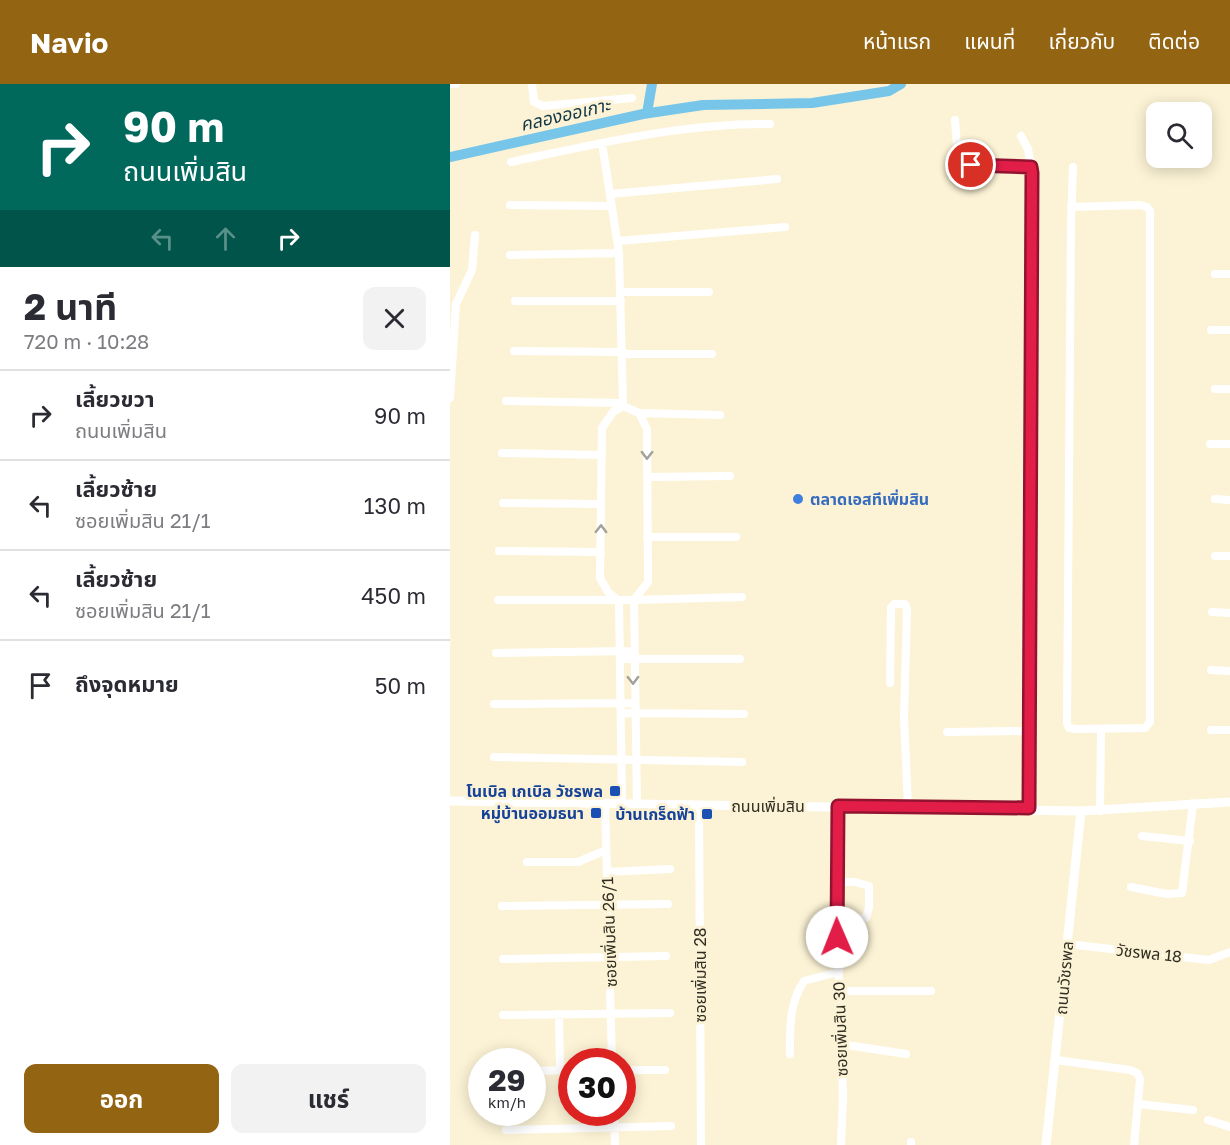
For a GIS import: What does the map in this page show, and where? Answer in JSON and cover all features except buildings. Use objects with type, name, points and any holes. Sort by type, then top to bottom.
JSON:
[{"type":"street","points":[[450,84],[456,84]]},
{"type":"street","points":[[532,84],[534,102],[543,106],[632,98]]},
{"type":"street","points":[[955,120],[958,160],[971,165],[988,167],[1031,167]]},
{"type":"street","points":[[512,162],[602,143],[723,126],[770,124]]},
{"type":"street","points":[[1021,136],[1029,149],[1031,167],[1029,808]]},
{"type":"street","points":[[602,143],[620,253],[623,404],[605,421],[602,455],[601,552],[603,587],[619,601],[622,804]]},
{"type":"street","points":[[1071,207],[1140,205],[1147,207],[1150,211],[1150,722],[1144,728],[1076,729],[1069,728],[1067,723],[1071,207],[1072,167]]},
{"type":"street","points":[[610,194],[777,179]]},
{"type":"street","points":[[510,205],[612,206]]},
{"type":"street","points":[[618,240],[785,227]]},
{"type":"street","points":[[450,398],[456,304],[472,270],[475,235]]},
{"type":"street","points":[[510,255],[620,253]]},
{"type":"street","points":[[1215,274],[1230,274]]},
{"type":"street","points":[[621,292],[709,292]]},
{"type":"street","points":[[515,301],[621,301]]},
{"type":"street","points":[[1211,330],[1230,330]]},
{"type":"street","points":[[514,351],[712,354]]},
{"type":"street","points":[[1215,389],[1230,389]]},
{"type":"street","points":[[506,401],[623,404],[639,413],[720,415]]},
{"type":"street","points":[[637,804],[633,655],[634,600],[648,582],[647,429],[639,413]]},
{"type":"street","points":[[1210,444],[1230,444]]},
{"type":"street","points":[[502,453],[602,455]]},
{"type":"street","points":[[646,477],[730,476]]},
{"type":"street","points":[[1215,499],[1230,500]]},
{"type":"street","points":[[502,503],[601,504]]},
{"type":"street","points":[[647,537],[736,537]]},
{"type":"street","points":[[499,552],[601,552]]},
{"type":"street","points":[[1215,556],[1230,556]]},
{"type":"street","points":[[498,600],[619,601],[742,597]]},
{"type":"street","points":[[890,683],[891,608],[894,604],[905,604],[908,609],[904,718],[908,807]]},
{"type":"street","points":[[1212,612],[1230,613]]},
{"type":"street","points":[[496,653],[740,659]]},
{"type":"street","points":[[1211,670],[1230,671]]},
{"type":"street","points":[[494,704],[634,704]]},
{"type":"street","points":[[621,713],[744,714]]},
{"type":"street","points":[[1100,811],[1101,730]]},
{"type":"street","points":[[1211,730],[1230,730]]},
{"type":"street","points":[[947,732],[1028,731]]},
{"type":"street","points":[[494,758],[742,762]]},
{"type":"street","name":"ถนนเพิ่มสิน","points":[[450,801],[1029,808],[1081,811],[1230,802]]},
{"type":"street","name":"ซอยเพิ่มสิน 26/1","points":[[605,803],[612,1048]]},
{"type":"street","points":[[1131,887],[1167,894],[1182,893],[1194,803]]},
{"type":"street","name":"ซอยเพิ่มสิน 28","points":[[699,805],[701,1145]]},
{"type":"street","name":"ซอยเพิ่มสิน 30","points":[[838,806],[837,920],[843,1096],[840,1145]]},
{"type":"street","name":"ถนนวัชรพล","points":[[1046,1145],[1081,811]]},
{"type":"street","points":[[1142,836],[1190,841]]},
{"type":"street","points":[[526,862],[578,862],[606,850]]},
{"type":"street","points":[[607,872],[670,869]]},
{"type":"street","points":[[837,882],[855,882],[869,886],[870,891],[866,918],[837,920]]},
{"type":"street","points":[[502,906],[668,904]]},
{"type":"street","name":"วัชรพล 18","points":[[1067,944],[1209,960],[1230,952]]},
{"type":"street","points":[[503,959],[666,956]]},
{"type":"street","points":[[790,1054],[790,1010],[796,993],[804,981],[838,972]]},
{"type":"street","points":[[839,991],[931,991]]},
{"type":"street","points":[[503,1015],[670,1013]]},
{"type":"street","points":[[559,1014],[560,1048]]},
{"type":"street","points":[[840,1044],[906,1054]]},
{"type":"street","points":[[1056,1060],[1130,1070],[1137,1073],[1140,1079],[1134,1145]]},
{"type":"street","points":[[636,1070],[665,1070]]},
{"type":"street","points":[[1138,1104],[1193,1110]]},
{"type":"street","points":[[1208,1120],[1230,1127]]},
{"type":"street","points":[[506,1130],[671,1126]]},
{"type":"street","points":[[614,1128],[615,1145]]},
{"type":"waterway","points":[[647,113],[652,84]]},
{"type":"waterway","name":"คลองออเกาะ","points":[[450,157],[643,114],[703,105],[812,103],[889,91],[901,84]]},
{"type":"place","name":"ตลาดเอสทีเพิ่มสิน","points":[[798,499]]},
{"type":"place","name":"โนเบิล เกเบิล วัชรพล","points":[[615,791]]},
{"type":"place","name":"หมู่บ้านออมธนา","points":[[596,813]]},
{"type":"place","name":"บ้านเกร็ดฟ้า","points":[[707,814]]},
{"type":"route","points":[[837,937],[838,806],[1029,808],[1032,173],[1031,167],[971,165]]}]
